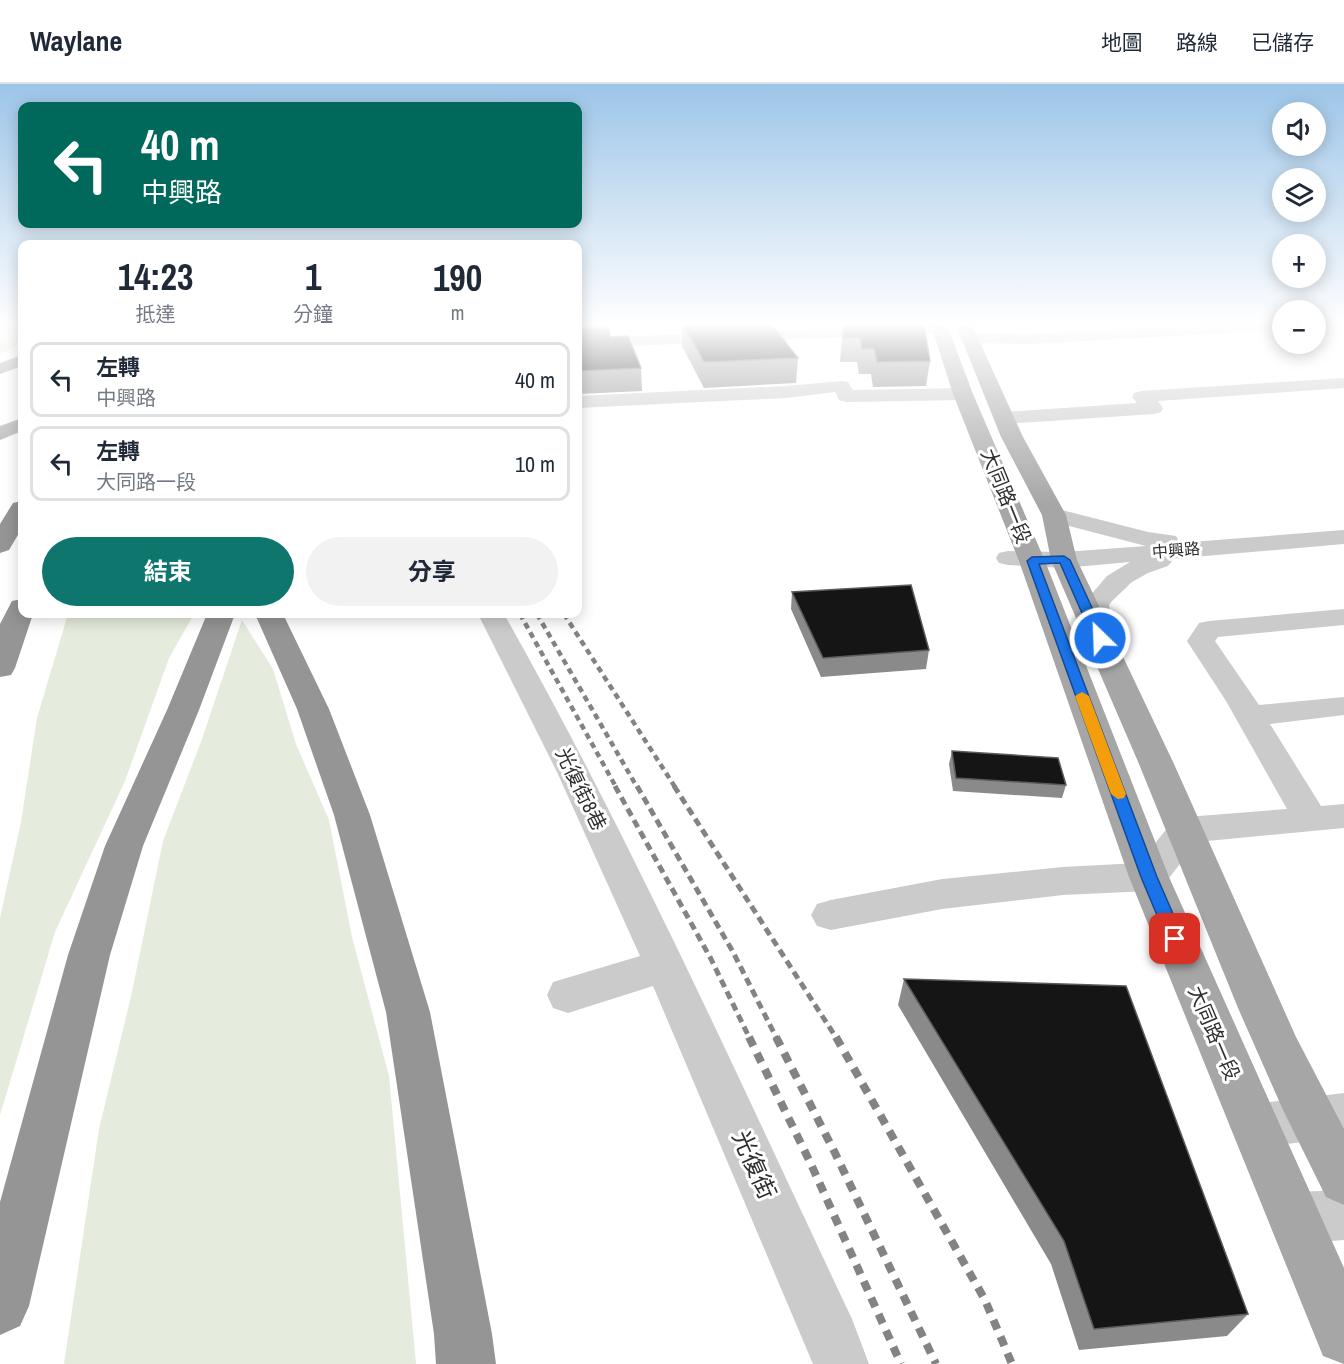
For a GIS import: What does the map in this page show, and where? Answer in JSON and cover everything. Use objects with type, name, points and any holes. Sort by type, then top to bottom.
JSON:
[{"type":"highway","points":[[0,545],[18,515]]},
{"type":"highway","points":[[0,668],[18,616]]},
{"type":"highway","points":[[0,1306],[92,944],[124,846],[183,710],[219,618]]},
{"type":"highway","points":[[272,618],[313,709],[352,815],[408,1012],[463,1334],[466,1364]]},
{"type":"main road","name":"大同路一段","points":[[960,385],[1035,560],[1149,877],[1344,1335]]},
{"type":"main road","name":"大同路一段","points":[[990,385],[1008,427],[1054,515],[1035,560]]},
{"type":"main road","points":[[0,434],[18,426]]},
{"type":"main road","points":[[981,436],[1008,427]]},
{"type":"main road","points":[[0,455],[18,448]]},
{"type":"main road","name":"大同路一段","points":[[1035,560],[1100,638],[1228,933],[1327,1117],[1344,1179]]},
{"type":"street","points":[[1008,427],[1154,408],[1141,397],[1319,385]]},
{"type":"street","points":[[582,402],[786,392],[842,386],[846,396],[963,393]]},
{"type":"street","points":[[1054,515],[1148,539],[1221,547]]},
{"type":"street","name":"中興路","points":[[1035,560],[1344,537]]},
{"type":"street","points":[[1100,638],[1096,604],[1114,581],[1145,564],[1221,547]]},
{"type":"street","points":[[1327,818],[1250,716],[1201,640],[1209,630],[1344,617]]},
{"type":"street","name":"光復街8巷","points":[[493,618],[574,772],[666,966]]},
{"type":"street","points":[[1250,716],[1344,706]]},
{"type":"street","points":[[831,915],[942,894],[1063,881],[1149,877],[1185,830],[1327,818]]},
{"type":"street","points":[[568,995],[666,966]]},
{"type":"street","name":"光復街","points":[[666,966],[832,1339],[841,1364]]},
{"type":"street","points":[[1254,1126],[1327,1117]]},
{"type":"street","points":[[1294,1218],[1344,1215]]},
{"type":"shaded area","points":[[67,618],[192,618],[169,658],[125,781],[55,932],[0,1115],[0,918],[21,822],[37,718]]},
{"type":"shaded area","points":[[242,620],[273,669],[296,744],[329,820],[352,937],[389,1076],[416,1364],[64,1364],[99,1129],[132,992],[163,841],[202,739]]},
{"type":"building","points":[[911,585],[929,650],[823,658],[792,592]]},
{"type":"building","points":[[952,751],[1058,758],[1066,785],[956,778]]},
{"type":"building","points":[[904,979],[1126,986],[1248,1314],[1094,1329],[1064,1241]]},
{"type":"railway","points":[[522,618],[616,787]]},
{"type":"railway","points":[[539,618],[637,787]]},
{"type":"railway","points":[[567,618],[675,787]]},
{"type":"railway","points":[[615,786],[711,959],[750,1039]]},
{"type":"railway","points":[[637,786],[733,952],[777,1039]]},
{"type":"railway","points":[[674,786],[837,1039]]},
{"type":"railway","points":[[749,1037],[810,1162],[901,1364]]},
{"type":"railway","points":[[776,1037],[835,1153],[936,1364]]},
{"type":"railway","points":[[836,1037],[985,1300],[1012,1364]]},
{"type":"slow traffic","points":[[1082,696],[1118,794]]},
{"type":"route","points":[[1100,638],[1064,560],[1032,561],[1149,877],[1175,939]]}]
